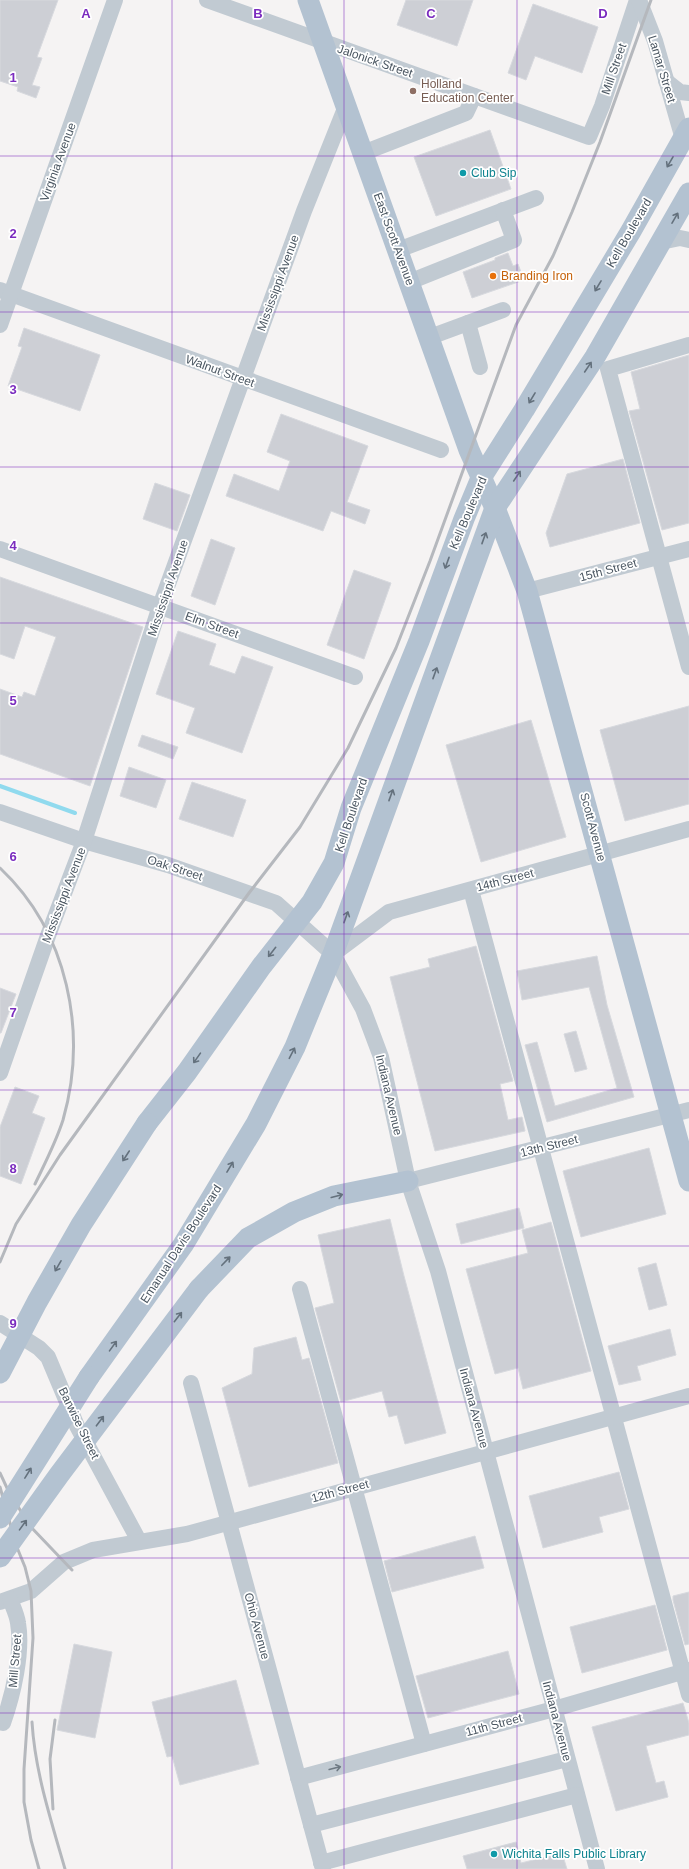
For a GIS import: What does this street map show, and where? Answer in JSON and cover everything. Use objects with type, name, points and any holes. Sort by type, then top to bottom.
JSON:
[{"type":"main road","name":"East Scott Avenue","points":[[308,0],[469,450],[481,478]]},
{"type":"main road","name":"Kell Boulevard","points":[[296,922],[312,902],[334,863],[351,808],[419,641],[464,519],[481,478],[524,410],[627,238],[686,133]]},
{"type":"main road","name":"Kell Boulevard","points":[[333,954],[495,508],[595,358],[689,193]]},
{"type":"main road","name":"Scott Avenue","points":[[481,478],[495,508],[528,591],[601,854],[680,1113],[689,1181]]},
{"type":"main road","points":[[0,1374],[37,1302],[81,1225],[147,1123],[186,1072],[261,967],[296,922]]},
{"type":"main road","name":"Emanual Davis Boulevard","points":[[0,1518],[90,1377],[184,1245],[256,1124],[295,1047],[333,954]]},
{"type":"main road","points":[[0,1557],[59,1475],[199,1289],[248,1238],[294,1212],[334,1196],[408,1180]]},
{"type":"street","name":"Virginia Avenue","points":[[0,325],[6,292],[115,0]]},
{"type":"street","name":"Jalonick Street","points":[[207,0],[589,137]]},
{"type":"street","name":"Lamar Street","points":[[638,0],[655,41],[666,81],[686,133]]},
{"type":"street","name":"Mill Street","points":[[589,137],[602,106],[638,0]]},
{"type":"street","points":[[666,81],[680,92],[689,93]]},
{"type":"street","points":[[363,153],[466,113],[474,96]]},
{"type":"street","name":"Mississippi Avenue","points":[[1,1065],[84,841],[160,606],[304,211],[346,106]]},
{"type":"street","points":[[398,250],[536,198]]},
{"type":"street","points":[[409,282],[514,240],[503,210]]},
{"type":"street","points":[[661,242],[680,238],[689,240]]},
{"type":"street","name":"Walnut Street","points":[[6,292],[441,450]]},
{"type":"street","points":[[430,338],[503,310]]},
{"type":"street","points":[[468,323],[480,368]]},
{"type":"street","points":[[689,346],[608,369],[689,667]]},
{"type":"street","name":"Elm Street","points":[[0,549],[355,677]]},
{"type":"street","name":"15th Street","points":[[528,591],[689,549]]},
{"type":"street","name":"Oak Street","points":[[0,812],[84,841],[168,865],[276,903],[333,954]]},
{"type":"street","name":"14th Street","points":[[333,954],[389,912],[689,829]]},
{"type":"street","points":[[471,890],[613,1416],[686,1671],[689,1695]]},
{"type":"street","name":"Indiana Avenue","points":[[333,954],[363,1009],[380,1056],[408,1180],[438,1271],[597,1869]]},
{"type":"street","name":"13th Street","points":[[408,1180],[680,1113]]},
{"type":"street","points":[[300,1289],[424,1744]]},
{"type":"street","name":"Barwise Street","points":[[0,1323],[39,1348],[48,1357],[77,1426],[139,1541]]},
{"type":"street","name":"Ohio Avenue","points":[[191,1383],[322,1866]]},
{"type":"street","name":"12th Street","points":[[5,1601],[31,1591],[64,1562],[93,1550],[187,1534],[689,1396]]},
{"type":"street","name":"Mill Street","points":[[3,1723],[12,1699],[18,1652],[18,1623],[5,1601]]},
{"type":"street","name":"11th Street","points":[[298,1778],[554,1709],[686,1671]]},
{"type":"street","points":[[311,1825],[567,1759]]},
{"type":"street","points":[[322,1866],[577,1795]]},
{"type":"building","points":[[0,0],[58,0],[37,57],[42,58],[32,85],[40,87],[36,98],[17,91],[18,87],[0,81]]},
{"type":"building","points":[[406,0],[473,0],[457,46],[397,25]]},
{"type":"building","points":[[533,4],[598,27],[582,73],[535,56],[526,80],[508,73]]},
{"type":"building","name":"Club Sip","points":[[490,130],[511,189],[436,216],[414,157]]},
{"type":"building","name":"Branding Iron","points":[[508,253],[513,266],[518,264],[524,280],[472,298],[463,272],[495,260],[495,258]]},
{"type":"building","points":[[24,328],[100,355],[80,411],[8,386],[22,347],[18,346]]},
{"type":"building","points":[[689,355],[689,523],[662,530],[629,411],[640,409],[631,372]]},
{"type":"building","points":[[281,414],[368,446],[347,502],[370,510],[365,524],[331,511],[323,531],[226,496],[234,474],[279,491],[290,461],[267,452]]},
{"type":"building","points":[[623,459],[640,523],[550,547],[546,533],[567,474]]},
{"type":"building","points":[[155,483],[190,495],[177,531],[143,519]]},
{"type":"building","points":[[211,539],[235,548],[215,605],[191,596]]},
{"type":"building","points":[[354,570],[391,583],[364,659],[327,645]]},
{"type":"building","points":[[0,577],[143,627],[90,786],[0,754],[0,689],[22,697],[24,692],[35,696],[56,637],[25,626],[14,659],[0,654]]},
{"type":"building","points":[[178,631],[216,644],[209,665],[235,674],[242,656],[273,667],[242,753],[186,733],[195,708],[156,694]]},
{"type":"building","points":[[689,706],[689,804],[625,821],[600,730]]},
{"type":"building","points":[[531,720],[566,837],[481,862],[446,745]]},
{"type":"building","points":[[142,735],[178,747],[173,759],[138,746]]},
{"type":"building","points":[[129,767],[166,780],[156,808],[120,796]]},
{"type":"building","points":[[192,782],[246,800],[233,837],[179,819]]},
{"type":"building","points":[[476,946],[513,1081],[500,1084],[508,1120],[522,1117],[525,1131],[435,1151],[390,977],[430,967],[428,959]]},
{"type":"building","points":[[597,956],[607,1005],[634,1097],[547,1122],[525,1045],[537,1042],[555,1106],[617,1088],[589,987],[522,1000],[517,971]]},
{"type":"building","points":[[0,988],[16,994],[1,1033],[0,1033]]},
{"type":"building","points":[[576,1031],[587,1069],[575,1072],[564,1034]]},
{"type":"building","points":[[15,1087],[39,1096],[32,1113],[45,1118],[21,1184],[0,1176],[0,1127]]},
{"type":"building","points":[[649,1148],[666,1214],[581,1237],[563,1171]]},
{"type":"building","points":[[519,1208],[524,1228],[461,1244],[456,1224]]},
{"type":"building","points":[[390,1219],[446,1433],[405,1444],[397,1415],[389,1417],[382,1391],[341,1402],[315,1308],[334,1303],[318,1235]]},
{"type":"building","points":[[551,1222],[591,1371],[523,1389],[518,1368],[495,1374],[466,1269],[528,1253],[522,1230]]},
{"type":"building","points":[[656,1263],[667,1305],[649,1310],[638,1268]]},
{"type":"building","points":[[670,1329],[676,1355],[637,1366],[641,1380],[619,1385],[608,1346]]},
{"type":"building","points":[[296,1337],[302,1360],[309,1358],[338,1463],[249,1487],[222,1388],[252,1374],[254,1348]]},
{"type":"building","points":[[619,1472],[629,1509],[599,1517],[603,1532],[543,1548],[529,1496]]},
{"type":"building","points":[[475,1536],[484,1568],[392,1592],[384,1561]]},
{"type":"building","points":[[689,1592],[689,1644],[685,1645],[673,1596]]},
{"type":"building","points":[[655,1605],[667,1650],[582,1673],[570,1627]]},
{"type":"building","points":[[74,1644],[112,1652],[95,1738],[57,1730]]},
{"type":"building","points":[[508,1651],[519,1694],[428,1718],[416,1676]]},
{"type":"building","points":[[236,1680],[259,1764],[180,1785],[172,1756],[167,1757],[152,1702]]},
{"type":"building","points":[[683,1703],[689,1723],[689,1735],[646,1746],[656,1783],[664,1781],[668,1797],[616,1811],[592,1727]]},
{"type":"building","name":"Wichita Falls Public Library","points":[[516,1842],[521,1863],[562,1853],[567,1869],[467,1869],[463,1856]]},
{"type":"waterway","points":[[0,786],[75,813]]},
{"type":"railway","points":[[0,1262],[16,1224],[60,1155],[249,893],[300,827],[348,748],[396,648],[430,561],[516,325],[553,256],[572,212],[600,142],[651,0]]},
{"type":"railway","points":[[0,868],[23,894],[42,922],[56,953],[66,985],[72,1018],[73,1052],[70,1087],[63,1120],[54,1144],[35,1184]]},
{"type":"railway","points":[[0,1473],[29,1525],[72,1570]]},
{"type":"railway","points":[[0,1487],[16,1545],[25,1567],[31,1591],[33,1638],[24,1769],[24,1802],[31,1840],[39,1869]]},
{"type":"railway","points":[[53,1809],[50,1759],[55,1720]]},
{"type":"railway","points":[[32,1722],[36,1759],[40,1778],[65,1869]]},
{"type":"place","name":"Holland Education Center","points":[[413,91]]},
{"type":"place","name":"Club Sip","points":[[463,173]]},
{"type":"place","name":"Branding Iron","points":[[493,276]]},
{"type":"place","name":"Wichita Falls Public Library","points":[[494,1854]]}]
